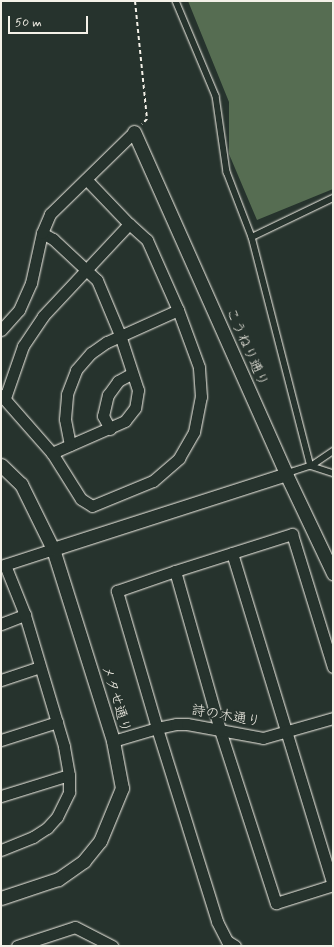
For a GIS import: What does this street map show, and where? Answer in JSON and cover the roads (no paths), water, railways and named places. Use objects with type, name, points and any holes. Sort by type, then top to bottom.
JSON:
[{"type":"street","points":[[1,330],[19,310],[31,283],[42,233],[50,214],[134,132]]},
{"type":"street","name":"こうねり通り","points":[[134,132],[286,474],[333,573]]},
{"type":"street","points":[[86,179],[129,224],[147,240],[178,310],[199,367],[201,397],[194,432],[179,458],[152,481],[92,506],[81,499],[52,452],[3,397],[23,346],[43,316],[129,224]]},
{"type":"street","points":[[42,233],[53,239],[97,280],[120,335],[131,374],[138,390],[135,408],[125,421],[110,429],[52,452]]},
{"type":"street","points":[[70,445],[65,419],[67,394],[76,370],[91,353],[120,335],[178,310]]},
{"type":"street","points":[[110,429],[103,416],[108,395],[118,381],[131,374]]},
{"type":"street","name":"メタせ通り","points":[[1,465],[21,484],[53,549],[113,741],[122,788],[100,841],[84,861],[58,879],[1,898]]},
{"type":"street","points":[[1,850],[33,837],[47,828],[57,817],[69,792],[69,775],[64,746],[57,722],[25,615],[3,566],[286,474]]},
{"type":"street","points":[[235,946],[227,941],[217,921],[157,728],[118,591],[175,571],[292,534],[333,667]]},
{"type":"street","points":[[175,571],[220,730],[276,903],[333,885],[232,553]]},
{"type":"street","points":[[1,624],[25,615]]},
{"type":"street","points":[[1,680],[40,667]]},
{"type":"street","name":"詩の木通り","points":[[113,741],[157,728],[187,724],[263,738],[286,733],[333,718]]},
{"type":"street","points":[[1,740],[57,722]]},
{"type":"street","points":[[1,796],[69,775]]},
{"type":"street","points":[[17,946],[75,927],[104,944]]},
{"type":"lane","points":[[176,1],[216,96],[227,172],[252,237],[311,466]]},
{"type":"lane","points":[[252,237],[333,198]]},
{"type":"lane","points":[[286,474],[311,466],[333,451]]},
{"type":"lane","points":[[311,466],[333,473]]}]
